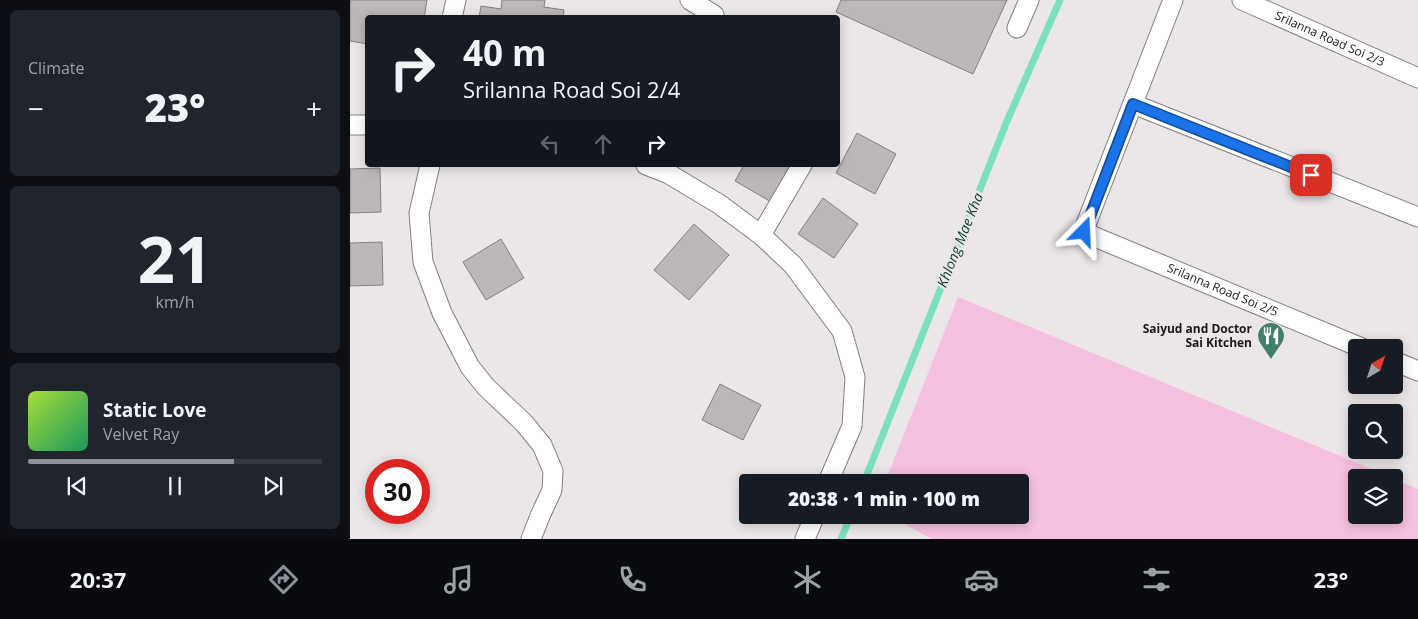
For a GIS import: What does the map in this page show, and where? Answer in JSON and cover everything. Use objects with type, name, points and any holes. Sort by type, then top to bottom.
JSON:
[{"type":"street","points":[[453,15],[456,0]]},
{"type":"street","points":[[690,0],[714,15]]},
{"type":"street","points":[[1017,28],[1029,0]]},
{"type":"street","points":[[1173,0],[1133,104],[1418,217]]},
{"type":"street","name":"Srilanna Road Soi 2/3","points":[[1242,0],[1418,78]]},
{"type":"street","name":"Srilanna Road Soi 2/5","points":[[1133,104],[1084,232],[1348,342]]},
{"type":"street","points":[[350,125],[365,125]]},
{"type":"street","points":[[430,167],[419,213],[423,262],[442,314],[470,367],[486,387],[524,422],[542,445],[553,471],[552,490],[531,539]]},
{"type":"street","points":[[651,167],[669,174],[719,204],[761,235],[793,265],[842,331],[856,377],[852,426],[831,474]]},
{"type":"street","points":[[761,235],[801,167]]},
{"type":"street","points":[[1403,365],[1418,371]]},
{"type":"street","points":[[805,539],[811,524]]},
{"type":"shaded area","points":[[958,297],[1372,469],[1348,469],[1348,524],[1403,524],[1403,483],[1418,489],[1418,539],[932,539],[904,524],[1029,524],[1029,474],[888,474]]},
{"type":"building","points":[[350,0],[427,0],[424,15],[365,15],[365,44],[350,41]]},
{"type":"building","points":[[502,0],[545,0],[544,7],[564,10],[563,15],[480,15],[481,6],[501,9]]},
{"type":"building","points":[[841,0],[1007,0],[973,74],[836,12]]},
{"type":"building","points":[[857,133],[896,154],[875,194],[836,173]]},
{"type":"building","points":[[743,167],[793,167],[773,203],[735,181]]},
{"type":"building","points":[[380,168],[381,212],[350,213],[350,169]]},
{"type":"building","points":[[823,198],[858,224],[834,258],[798,234]]},
{"type":"building","points":[[694,224],[729,255],[689,300],[654,270]]},
{"type":"building","points":[[501,239],[524,278],[486,300],[463,262]]},
{"type":"building","points":[[382,242],[383,285],[350,286],[350,243]]},
{"type":"building","points":[[720,384],[761,405],[743,440],[702,420]]},
{"type":"waterway","name":"Khlong Mae Kha","points":[[867,474],[1007,121],[1060,0]]},
{"type":"waterway","name":"Khlong Mae Kha","points":[[841,539],[847,524]]},
{"type":"place","name":"Saiyud and Doctor Sai Kitchen","points":[[1271,360]]},
{"type":"route","points":[[1084,232],[1133,104],[1311,175]]}]
